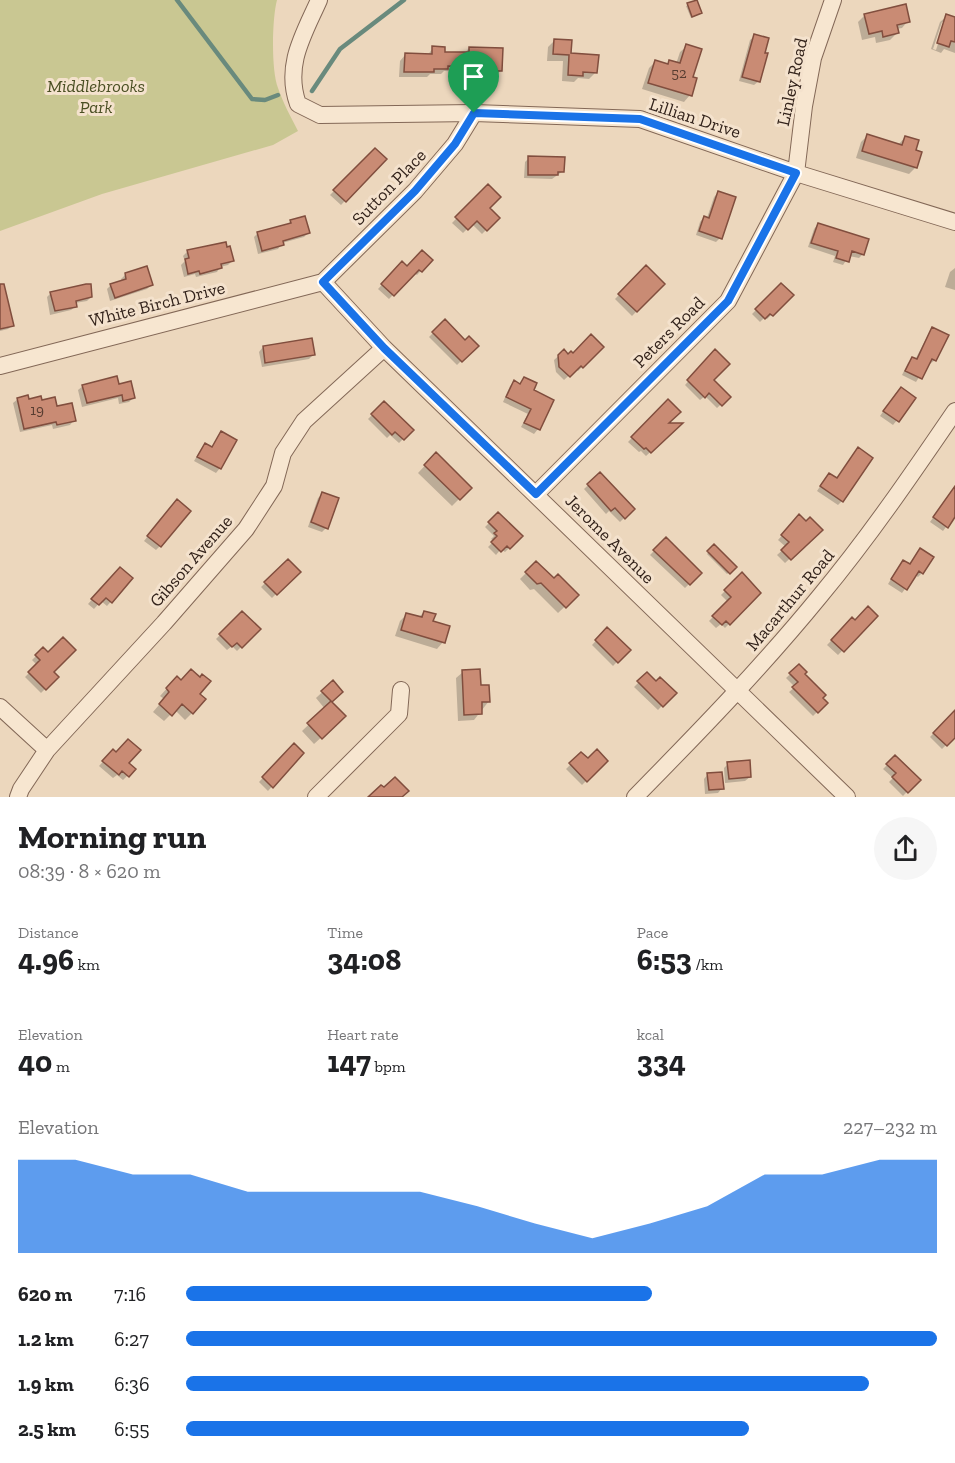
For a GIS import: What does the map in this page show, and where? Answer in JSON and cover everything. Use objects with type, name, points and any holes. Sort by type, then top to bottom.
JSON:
[{"type":"street","name":"Lillian Drive","points":[[319,0],[298,48],[294,63],[293,89],[298,104],[320,115],[474,113],[640,119],[796,173],[955,222]]},
{"type":"street","name":"Linley Road","points":[[796,173],[804,106],[813,58],[833,0]]},
{"type":"street","name":"Sutton Place","points":[[323,282],[415,191],[455,144],[474,113]]},
{"type":"street","name":"Peters Road","points":[[536,494],[728,301],[796,173]]},
{"type":"street","name":"Jerome Avenue","points":[[323,282],[384,348],[847,797]]},
{"type":"street","name":"White Birch Drive","points":[[0,366],[323,282]]},
{"type":"street","name":"Gibson Avenue","points":[[18,797],[47,750],[172,615],[246,529],[274,486],[283,453],[303,421],[384,348]]},
{"type":"street","name":"Macarthur Road","points":[[635,797],[737,692],[820,596],[882,517],[955,411]]},
{"type":"street","points":[[316,797],[399,714],[401,690]]},
{"type":"street","points":[[0,707],[47,750]]},
{"type":"green space","name":"Middlebrooks Park","points":[[0,0],[277,0],[274,19],[274,69],[282,99],[298,131],[273,145],[102,194],[0,231]]},
{"type":"building","points":[[697,0],[702,13],[692,17],[687,3]]},
{"type":"building","points":[[906,4],[910,22],[897,25],[899,33],[883,37],[882,31],[869,34],[864,14]]},
{"type":"building","points":[[946,14],[955,17],[955,42],[951,41],[949,47],[937,43]]},
{"type":"building","points":[[754,34],[769,38],[765,53],[768,53],[760,82],[742,77]]},
{"type":"building","points":[[554,39],[572,40],[571,53],[599,55],[597,73],[583,72],[583,76],[568,75],[569,55],[553,54]]},
{"type":"building","points":[[686,44],[702,49],[693,77],[697,78],[692,96],[648,83],[655,60],[668,64],[669,60],[680,63]]},
{"type":"building","points":[[432,46],[445,47],[445,52],[469,52],[469,47],[503,48],[502,71],[480,71],[480,67],[448,66],[448,69],[434,69],[434,72],[404,72],[405,53],[432,54]]},
{"type":"building","points":[[867,134],[902,145],[905,136],[919,140],[916,150],[922,152],[917,168],[862,151]]},
{"type":"building","points":[[375,148],[387,159],[346,202],[333,190]]},
{"type":"building","points":[[528,156],[565,157],[564,172],[558,172],[558,175],[528,175]]},
{"type":"building","points":[[488,184],[501,197],[490,208],[500,218],[487,231],[477,221],[468,230],[455,217]]},
{"type":"building","points":[[718,191],[736,197],[722,239],[699,231],[704,216],[709,218]]},
{"type":"building","points":[[305,216],[310,233],[283,241],[284,245],[262,251],[257,232],[291,223],[290,220]]},
{"type":"building","points":[[818,223],[869,239],[864,255],[852,251],[849,262],[836,258],[838,251],[811,243]]},
{"type":"building","points":[[226,242],[227,247],[230,246],[234,261],[221,264],[222,268],[200,274],[199,271],[188,274],[185,259],[189,258],[187,250]]},
{"type":"building","points":[[422,250],[433,260],[422,272],[419,270],[394,296],[381,284],[402,261],[407,266]]},
{"type":"building","points":[[646,265],[665,284],[637,312],[618,294]]},
{"type":"building","points":[[147,266],[153,285],[115,298],[110,284],[126,279],[125,273]]},
{"type":"building","points":[[781,283],[794,295],[773,316],[770,314],[765,319],[755,309]]},
{"type":"building","points":[[0,284],[4,284],[14,326],[0,329]]},
{"type":"building","points":[[91,284],[92,297],[76,301],[77,307],[55,311],[50,292]]},
{"type":"building","points":[[445,319],[465,340],[469,336],[479,346],[462,362],[432,332]]},
{"type":"building","points":[[932,327],[949,335],[936,361],[932,359],[922,379],[905,371],[912,357],[917,359]]},
{"type":"building","points":[[591,334],[604,347],[583,368],[581,366],[570,377],[559,367],[558,355],[564,349],[568,354],[571,351],[573,353]]},
{"type":"building","points":[[312,338],[315,355],[265,363],[263,346]]},
{"type":"building","points":[[715,349],[730,364],[714,380],[731,397],[722,406],[709,393],[705,398],[687,380]]},
{"type":"building","points":[[117,376],[119,384],[131,381],[135,398],[123,401],[122,395],[87,403],[82,385]]},
{"type":"building","points":[[524,377],[537,383],[534,390],[554,400],[540,430],[524,423],[531,409],[506,397],[514,380],[520,384]]},
{"type":"building","points":[[901,387],[916,398],[899,422],[883,411]]},
{"type":"building","points":[[28,395],[29,399],[41,396],[42,400],[55,397],[57,406],[72,403],[76,421],[57,425],[56,422],[24,429],[17,398]]},
{"type":"building","points":[[668,399],[681,412],[669,423],[683,423],[651,453],[631,437]]},
{"type":"building","points":[[384,401],[414,430],[404,440],[395,432],[392,435],[371,414]]},
{"type":"building","points":[[221,431],[237,440],[221,469],[197,457],[205,443],[212,447]]},
{"type":"building","points":[[858,447],[873,458],[843,502],[820,486],[829,473],[837,478]]},
{"type":"building","points":[[436,452],[472,488],[460,500],[424,465]]},
{"type":"building","points":[[600,472],[635,509],[625,519],[615,508],[611,511],[587,484]]},
{"type":"building","points":[[955,486],[955,517],[948,528],[933,517]]},
{"type":"building","points":[[322,492],[339,498],[328,529],[311,522]]},
{"type":"building","points":[[177,499],[191,511],[161,547],[147,536]]},
{"type":"building","points":[[498,512],[523,536],[510,549],[507,546],[501,552],[491,542],[497,536],[494,533],[497,531],[488,522]]},
{"type":"building","points":[[799,514],[806,521],[810,517],[823,530],[791,560],[781,550],[789,542],[781,535]]},
{"type":"building","points":[[666,537],[702,573],[690,585],[653,550]]},
{"type":"building","points":[[714,544],[737,567],[730,574],[707,551]]},
{"type":"building","points":[[920,548],[934,557],[923,574],[919,571],[907,590],[891,579],[903,560],[910,564]]},
{"type":"building","points":[[288,559],[301,572],[277,595],[264,582]]},
{"type":"building","points":[[536,561],[554,578],[558,574],[579,595],[566,608],[541,583],[537,584],[525,572]]},
{"type":"building","points":[[120,567],[133,578],[112,603],[106,598],[99,605],[91,599]]},
{"type":"building","points":[[742,572],[761,593],[730,625],[726,621],[722,625],[712,616],[731,597],[724,590]]},
{"type":"building","points":[[868,606],[878,616],[844,652],[831,640],[852,617],[855,620]]},
{"type":"building","points":[[242,611],[261,629],[242,648],[237,643],[232,647],[219,634]]},
{"type":"building","points":[[424,611],[436,614],[433,621],[450,626],[445,643],[401,630],[406,613],[422,617]]},
{"type":"building","points":[[607,627],[631,650],[618,663],[595,640]]},
{"type":"building","points":[[63,637],[76,650],[54,672],[59,677],[46,690],[28,672],[40,660],[35,655],[43,647],[48,652]]},
{"type":"building","points":[[799,664],[807,672],[805,674],[826,695],[823,698],[828,703],[818,713],[792,687],[798,682],[789,673]]},
{"type":"building","points":[[191,669],[200,677],[202,674],[211,681],[200,694],[206,699],[193,714],[182,704],[172,716],[159,704],[169,692],[166,688],[177,676],[181,680]]},
{"type":"building","points":[[480,669],[481,685],[489,685],[490,702],[482,702],[482,714],[464,715],[462,670]]},
{"type":"building","points":[[647,672],[656,681],[660,677],[677,693],[663,707],[637,681]]},
{"type":"building","points":[[333,680],[343,692],[332,702],[346,716],[322,739],[307,723],[331,701],[321,691]]},
{"type":"building","points":[[955,710],[955,738],[947,746],[933,733]]},
{"type":"building","points":[[128,739],[141,750],[129,763],[136,769],[129,777],[122,771],[119,775],[102,761],[113,749],[116,752]]},
{"type":"building","points":[[294,743],[304,753],[273,788],[262,777]]},
{"type":"building","points":[[597,749],[608,761],[587,782],[569,763],[581,752],[588,758]]},
{"type":"building","points":[[895,755],[921,780],[908,793],[892,777],[896,773],[886,764]]},
{"type":"building","points":[[750,760],[751,777],[729,779],[727,762]]},
{"type":"building","points":[[722,772],[724,789],[709,790],[707,773]]},
{"type":"building","points":[[395,777],[409,791],[402,797],[368,797],[381,785],[384,787]]},
{"type":"waterway","points":[[177,0],[252,99],[265,100],[278,95]]},
{"type":"waterway","points":[[312,91],[340,49],[404,0]]},
{"type":"route","points":[[474,113],[640,119],[796,173],[728,301],[536,494],[384,348],[323,282],[415,191],[455,144],[474,113]]}]
